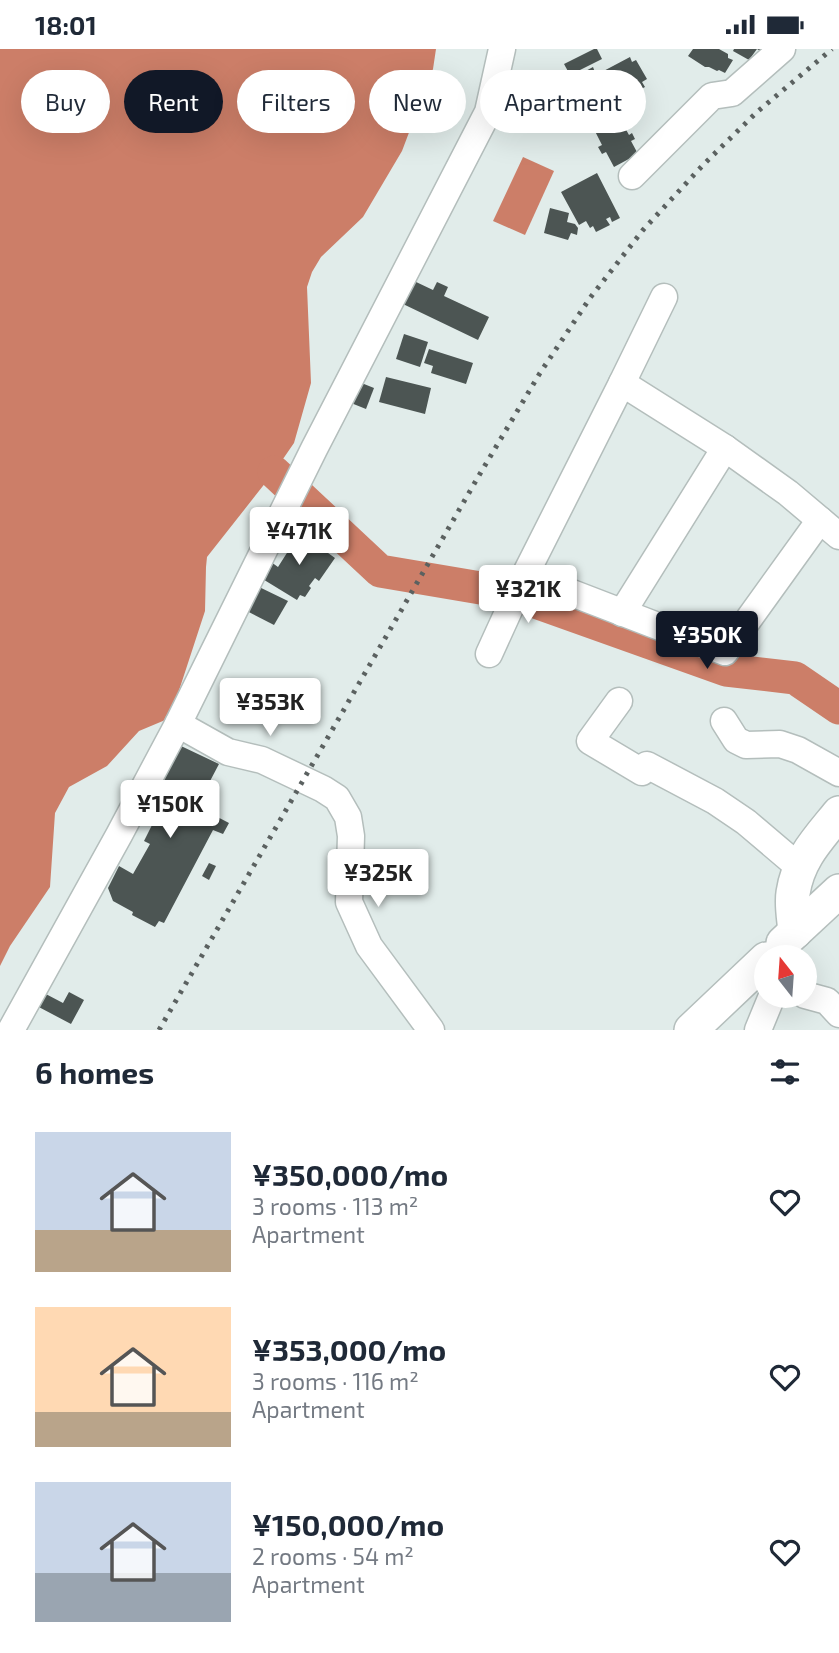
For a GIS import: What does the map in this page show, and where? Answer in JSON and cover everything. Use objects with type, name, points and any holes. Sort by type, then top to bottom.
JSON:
[{"type":"main road","points":[[795,932],[792,895],[799,867],[839,813]]},
{"type":"main road","points":[[783,945],[839,891]]},
{"type":"main road","points":[[691,1030],[754,974]]},
{"type":"street","points":[[11,1030],[178,723],[320,437],[488,112],[502,49]]},
{"type":"street","points":[[632,176],[712,96],[733,93],[782,49]]},
{"type":"street","points":[[489,654],[664,297]]},
{"type":"street","points":[[526,575],[725,652],[829,528],[788,493],[725,448],[622,383]]},
{"type":"street","points":[[622,613],[725,448]]},
{"type":"street","points":[[619,701],[590,741],[642,772],[647,765],[715,801],[799,867]]},
{"type":"street","points":[[724,721],[736,740],[746,745],[780,744],[798,750],[839,773]]},
{"type":"street","points":[[178,723],[228,752],[261,760],[337,797],[348,817],[351,836],[349,902],[369,946],[430,1030]]},
{"type":"street","points":[[817,999],[827,1002],[839,1014]]},
{"type":"street","points":[[758,1030],[767,1008]]},
{"type":"shaded area","points":[[0,49],[436,49],[433,70],[369,70],[369,133],[409,133],[402,151],[363,217],[321,257],[312,272],[307,287],[311,383],[294,443],[207,557],[205,611],[170,718],[139,731],[107,766],[69,787],[55,813],[50,887],[10,946],[0,966]]},
{"type":"shaded area","points":[[523,157],[554,171],[525,235],[493,221]]},
{"type":"building","points":[[594,49],[597,49],[602,59],[580,70],[567,70],[564,64]]},
{"type":"building","points":[[693,49],[719,49],[733,60],[725,73],[717,71],[688,56]]},
{"type":"building","points":[[757,49],[749,60],[733,51]]},
{"type":"building","points":[[630,57],[632,62],[636,60],[642,70],[605,70]]},
{"type":"building","points":[[596,133],[632,133],[635,139],[631,141],[638,154],[614,167],[606,152],[602,154],[598,147],[602,145]]},
{"type":"building","points":[[597,173],[620,218],[612,222],[610,217],[606,219],[610,225],[596,232],[586,221],[579,225],[561,192]]},
{"type":"building","points":[[550,208],[569,213],[567,222],[575,224],[578,228],[577,235],[571,233],[568,240],[544,233]]},
{"type":"building","points":[[414,281],[433,290],[437,282],[448,287],[444,296],[489,317],[478,340],[403,304]]},
{"type":"building","points":[[404,334],[428,342],[420,367],[396,359]]},
{"type":"building","points":[[429,349],[473,363],[466,384],[431,373],[433,366],[424,363]]},
{"type":"building","points":[[386,377],[431,388],[425,414],[379,402]]},
{"type":"building","points":[[359,382],[374,388],[366,409],[351,403]]},
{"type":"building","points":[[296,530],[335,558],[319,581],[315,578],[305,597],[300,595],[297,600],[261,578],[271,562],[278,567],[292,545],[288,543]]},
{"type":"building","points":[[255,585],[288,601],[274,625],[243,609]]},
{"type":"building","points":[[181,746],[219,764],[199,802],[206,807],[204,810],[229,823],[223,834],[213,830],[164,923],[159,921],[155,927],[113,901],[108,888],[119,866],[133,874],[150,844],[144,841],[155,819],[150,816],[152,810],[145,806]]},
{"type":"building","points":[[209,863],[216,866],[209,880],[202,876]]},
{"type":"building","points":[[42,992],[63,1003],[69,992],[84,1000],[71,1024],[35,1005]]},
{"type":"waterway","points":[[274,472],[380,571],[510,593],[726,670],[795,678],[839,708]]},
{"type":"railway","points":[[159,1030],[481,472],[540,373],[590,298],[643,230],[703,165],[757,112],[832,49]]}]
